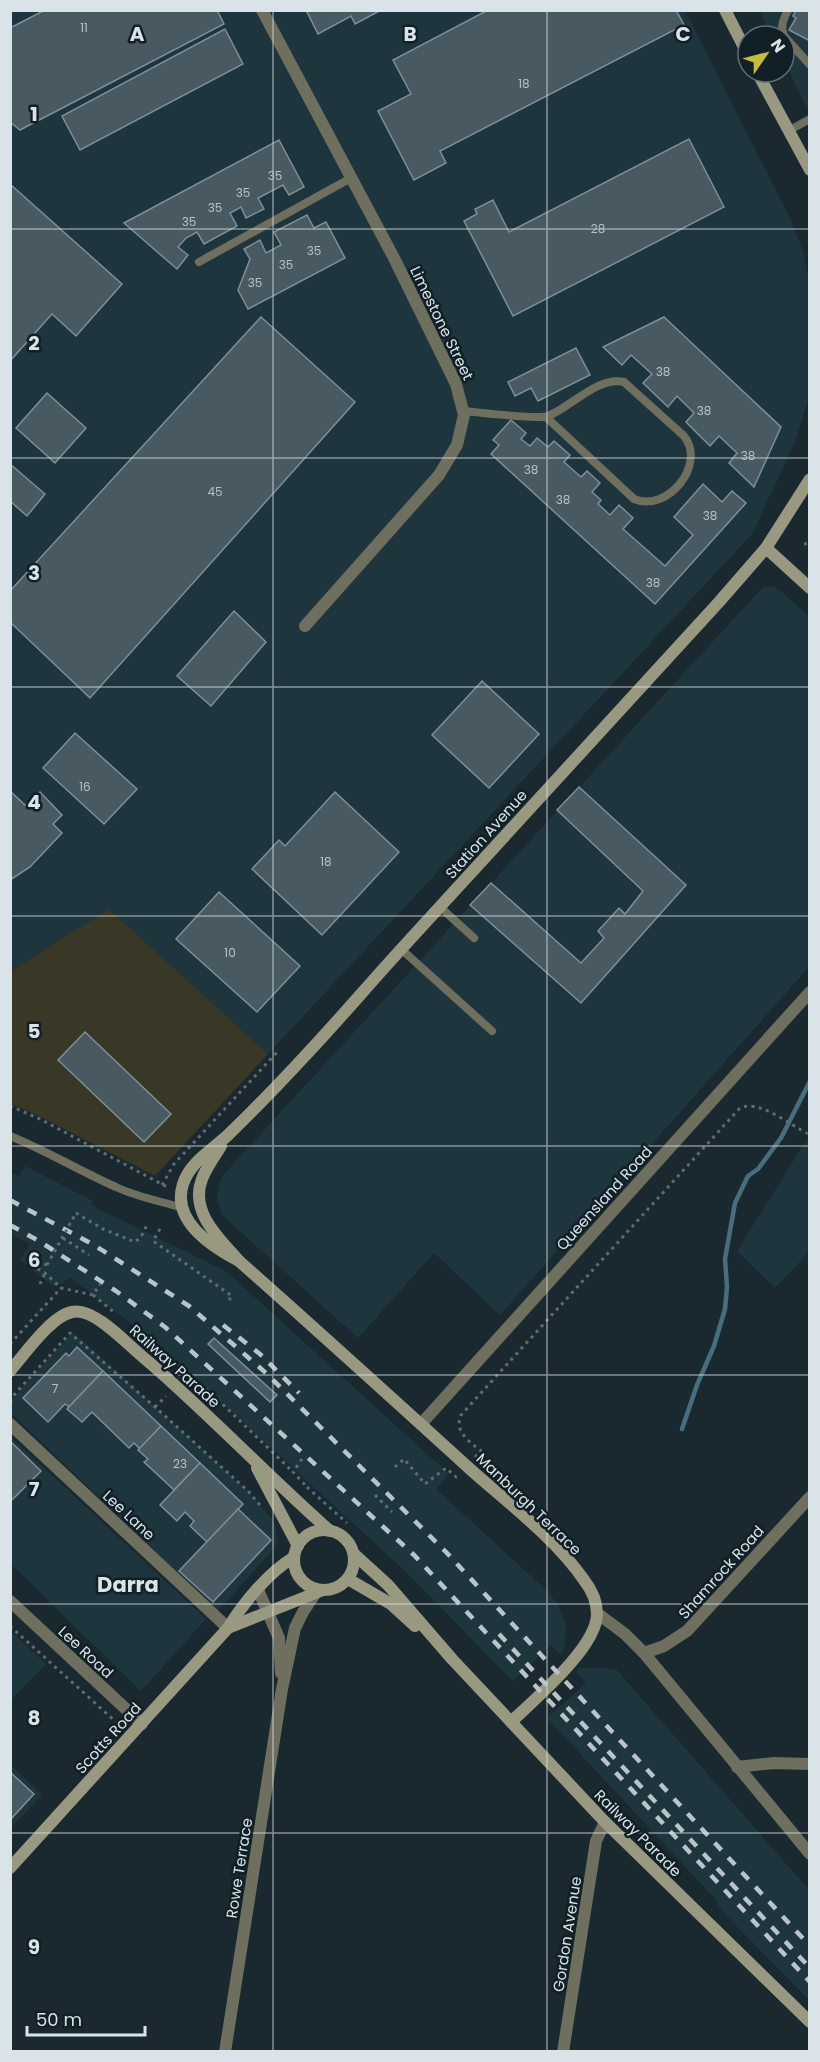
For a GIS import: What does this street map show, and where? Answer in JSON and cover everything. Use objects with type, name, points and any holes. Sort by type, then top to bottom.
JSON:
[{"type":"street","name":"Limestone Street","points":[[262,10],[456,384],[463,411],[457,446],[439,475],[305,626]]},
{"type":"street","points":[[725,10],[736,32]]},
{"type":"street","points":[[763,84],[810,170]]},
{"type":"street","name":"Station Avenue","points":[[183,1208],[182,1189],[191,1168],[303,1058],[766,548],[810,479]]},
{"type":"street","points":[[766,548],[810,588]]},
{"type":"street","name":"Queensland Road","points":[[422,1423],[810,992]]},
{"type":"street","name":"Station Avenue","points":[[200,1206],[201,1180],[226,1136]]},
{"type":"street","name":"Manburgh Terrace","points":[[200,1206],[207,1222],[239,1262],[422,1423],[544,1536],[573,1567],[592,1594],[597,1613]]},
{"type":"street","name":"Manburgh Terrace","points":[[183,1208],[190,1224],[201,1237],[239,1262]]},
{"type":"street","name":"Railway Parade","points":[[10,1371],[60,1317],[73,1312],[86,1312],[102,1321],[175,1385],[293,1499],[330,1531]]},
{"type":"street","name":"Lee Lane","points":[[10,1424],[228,1628]]},
{"type":"street","name":"Railway Parade","points":[[250,1457],[296,1551]]},
{"type":"street","name":"Shamrock Road","points":[[644,1653],[664,1647],[687,1631],[810,1497]]},
{"type":"street","points":[[330,1531],[345,1539],[354,1554],[352,1571],[341,1586],[319,1592],[299,1576],[296,1551],[312,1533],[330,1531]]},
{"type":"street","name":"Scotts Road","points":[[10,1868],[228,1628],[258,1590],[296,1551]]},
{"type":"street","name":"Railway Parade","points":[[354,1554],[388,1585],[452,1659],[605,1822],[810,2022]]},
{"type":"street","name":"Railway Parade","points":[[348,1579],[391,1604],[452,1659]]},
{"type":"street","name":"Rowe Terrace","points":[[258,1590],[279,1638],[282,1689]]},
{"type":"street","name":"Scotts Road","points":[[228,1628],[319,1592]]},
{"type":"street","name":"Rowe Terrace","points":[[225,2052],[282,1689],[295,1628],[303,1612],[319,1592]]},
{"type":"street","name":"Lee Road","points":[[10,1601],[142,1724]]},
{"type":"street","points":[[511,1722],[584,1648],[595,1627],[597,1613],[625,1634],[644,1653],[810,1854]]},
{"type":"street","points":[[737,1767],[774,1763],[810,1764]]},
{"type":"street","name":"Gordon Avenue","points":[[563,2052],[596,1841],[605,1822]]},
{"type":"lane","points":[[782,24],[788,10]]},
{"type":"lane","points":[[796,49],[810,65]]},
{"type":"lane","points":[[788,131],[810,119]]},
{"type":"lane","points":[[199,262],[351,178]]},
{"type":"lane","points":[[463,411],[546,417],[604,383],[624,381],[684,436],[689,442],[692,461],[682,479],[665,497],[643,503],[634,499],[546,417]]},
{"type":"lane","points":[[440,907],[474,938]]},
{"type":"lane","points":[[401,949],[492,1030]]},
{"type":"lane","points":[[10,1136],[41,1148],[116,1187],[183,1208]]},
{"type":"path","points":[[804,544],[810,543]]},
{"type":"path","points":[[10,1106],[40,1119],[162,1185],[174,1164],[279,1050]]},
{"type":"path","points":[[481,1451],[461,1432],[460,1415],[739,1109],[749,1105],[771,1113],[807,1133],[810,1129]]},
{"type":"path","points":[[117,1314],[93,1295],[61,1288],[45,1273],[30,1264],[33,1259],[47,1265],[76,1213],[103,1229],[135,1242],[141,1237],[148,1222]]},
{"type":"path","points":[[160,1229],[153,1241],[231,1296],[229,1300]]},
{"type":"path","points":[[63,1238],[89,1255]]},
{"type":"path","points":[[40,1284],[45,1273]]},
{"type":"path","points":[[93,1295],[100,1284]]},
{"type":"path","points":[[10,1344],[61,1288]]},
{"type":"path","points":[[126,1321],[213,1395],[347,1523]]},
{"type":"path","points":[[10,1402],[70,1333],[248,1491],[263,1509]]},
{"type":"path","points":[[155,1407],[169,1392]]},
{"type":"path","points":[[293,1472],[302,1459]]},
{"type":"path","points":[[395,1467],[404,1459],[425,1484],[446,1468],[456,1478]]},
{"type":"path","points":[[299,1494],[307,1486]]},
{"type":"path","points":[[375,1495],[392,1512]]},
{"type":"path","points":[[10,1626],[116,1722]]},
{"type":"shaded area","points":[[11,11],[685,11],[790,218],[803,251],[809,280],[808,400],[795,442],[752,534],[268,1054],[109,909],[11,971]]},
{"type":"shaded area","points":[[760,11],[809,11],[809,113],[795,84],[796,24],[766,24]]},
{"type":"shaded area","points":[[772,586],[781,591],[809,617],[809,967],[500,1315],[434,1253],[358,1338],[222,1215],[217,1200],[218,1187],[223,1175],[763,587]]},
{"type":"shaded area","points":[[109,909],[268,1054],[155,1176],[11,1104],[11,971]]},
{"type":"shaded area","points":[[809,1136],[809,1252],[775,1288],[737,1251]]},
{"type":"shaded area","points":[[25,1166],[93,1201],[91,1205],[227,1272],[449,1474],[436,1489],[543,1587],[558,1604],[566,1625],[565,1646],[561,1655],[551,1645],[513,1681],[405,1571],[158,1344],[71,1278],[54,1287],[20,1260],[30,1244],[11,1235],[11,1173],[20,1176]]},
{"type":"shaded area","points":[[73,1332],[248,1491],[276,1526],[277,1545],[218,1611],[11,1413],[10,1401]]},
{"type":"shaded area","points":[[10,1436],[206,1619],[141,1691],[11,1564]]},
{"type":"shaded area","points":[[11,1631],[46,1664],[10,1700]]},
{"type":"shaded area","points":[[581,1667],[616,1669],[809,1890],[809,2000],[716,1905],[718,1902],[547,1718],[586,1683],[575,1671]]},
{"type":"shaded area","points":[[10,1764],[42,1795],[11,1828],[10,1828]]},
{"type":"building","points":[[45,10],[217,10],[224,24],[20,130],[10,122],[10,28]]},
{"type":"building","points":[[306,10],[381,10],[355,24],[351,16],[318,34]]},
{"type":"building","points":[[488,10],[676,10],[684,25],[440,151],[446,163],[414,180],[378,111],[411,94],[393,60]]},
{"type":"building","points":[[796,10],[810,10],[810,41],[796,34],[796,24],[792,24],[796,18],[793,16]]},
{"type":"building","points":[[225,29],[243,64],[80,150],[62,116]]},
{"type":"building","points":[[689,139],[724,207],[513,316],[464,221],[477,214],[475,209],[493,200],[509,232]]},
{"type":"building","points":[[279,140],[304,187],[289,195],[283,185],[258,198],[264,209],[246,218],[241,207],[230,213],[237,226],[204,244],[197,232],[186,238],[178,247],[188,255],[177,269],[124,223]]},
{"type":"building","points":[[10,184],[122,284],[76,336],[52,314],[10,361]]},
{"type":"building","points":[[307,215],[314,228],[326,222],[345,258],[248,309],[238,290],[250,259],[244,249],[260,240],[266,253],[281,245],[274,232]]},
{"type":"building","points":[[261,317],[355,402],[90,698],[10,622],[10,591]]},
{"type":"building","points":[[664,317],[781,427],[754,487],[729,463],[737,453],[719,436],[710,446],[686,422],[694,413],[677,396],[668,407],[643,383],[652,374],[631,355],[622,365],[603,347]]},
{"type":"building","points":[[576,348],[590,375],[538,401],[531,388],[515,396],[508,382]]},
{"type":"building","points":[[47,393],[86,428],[55,463],[16,428]]},
{"type":"building","points":[[511,420],[526,433],[521,439],[530,446],[537,438],[548,447],[554,441],[570,455],[564,462],[581,477],[587,471],[600,483],[592,492],[601,500],[598,504],[610,515],[619,505],[633,518],[623,529],[665,566],[693,535],[674,517],[703,484],[722,502],[732,491],[746,503],[655,604],[491,454],[499,445],[493,440]]},
{"type":"building","points":[[10,464],[45,494],[27,516],[10,501]]},
{"type":"building","points":[[234,611],[266,642],[211,706],[177,676]]},
{"type":"building","points":[[482,681],[539,734],[489,788],[432,735]]},
{"type":"building","points":[[75,733],[137,789],[104,824],[43,768]]},
{"type":"building","points":[[579,787],[686,885],[581,1003],[470,905],[491,883],[581,963],[604,938],[598,931],[619,908],[625,914],[643,891],[557,810]]},
{"type":"building","points":[[10,791],[25,805],[40,792],[62,815],[53,824],[62,833],[30,867],[10,880]]},
{"type":"building","points":[[335,792],[399,852],[322,935],[252,869],[279,840],[285,846]]},
{"type":"building","points":[[219,892],[300,966],[257,1012],[176,939]]},
{"type":"building","points":[[85,1032],[171,1114],[144,1142],[58,1060]]},
{"type":"building","points":[[214,1338],[277,1395],[270,1402],[208,1344]]},
{"type":"building","points":[[77,1347],[103,1371],[69,1407],[65,1404],[48,1422],[23,1398],[66,1353],[69,1356]]},
{"type":"building","points":[[103,1371],[161,1426],[140,1449],[134,1443],[129,1448],[92,1412],[82,1422],[67,1409]]},
{"type":"building","points":[[161,1426],[200,1463],[174,1490],[144,1462],[148,1459],[138,1450]]},
{"type":"building","points":[[10,1441],[41,1471],[10,1502]]},
{"type":"building","points":[[200,1463],[243,1504],[207,1542],[190,1526],[194,1521],[185,1512],[177,1521],[160,1505]]},
{"type":"building","points":[[238,1509],[271,1540],[213,1602],[179,1571]]},
{"type":"building","points":[[10,1772],[34,1794],[10,1820]]},
{"type":"waterway","points":[[682,1429],[697,1385],[714,1346],[725,1309],[727,1287],[725,1259],[735,1203],[748,1176],[758,1169],[781,1138],[810,1081]]},
{"type":"railway","points":[[10,1200],[94,1245],[189,1306],[266,1373],[446,1552],[810,1946]]},
{"type":"railway","points":[[10,1225],[116,1291],[165,1327],[414,1555],[810,1982]]},
{"type":"railway","points":[[223,1325],[260,1354],[299,1393]]},
{"type":"railway","points":[[499,1634],[810,1968]]},
{"type":"district","name":"Darra","points":[[128,1584]]}]
